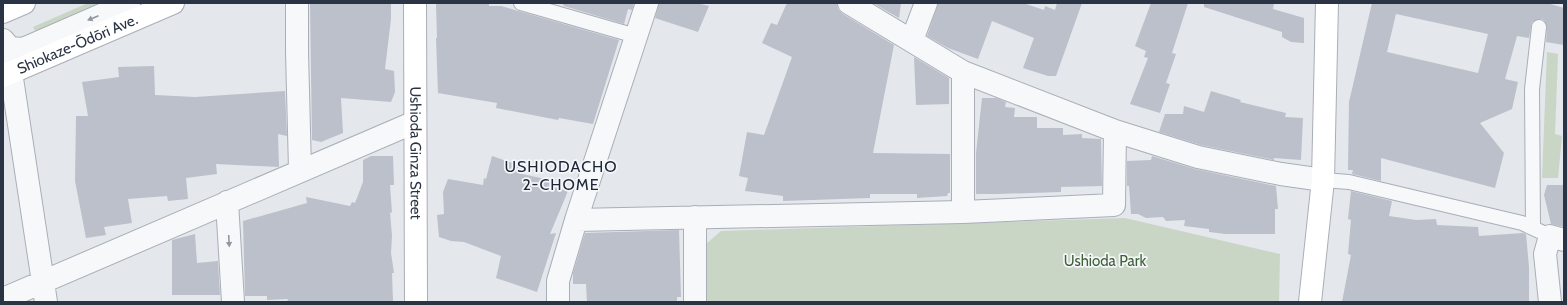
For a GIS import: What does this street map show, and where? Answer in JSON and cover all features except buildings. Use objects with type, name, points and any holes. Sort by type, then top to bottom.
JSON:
[{"type":"street","points":[[3,12],[24,3]]},
{"type":"street","points":[[3,40],[10,48],[22,49],[129,3]]},
{"type":"street","name":"Shiokaze-Ōdōri Ave.","points":[[5,66],[173,3]]},
{"type":"street","points":[[297,3],[300,170]]},
{"type":"street","name":"Ushioda Ginza Street","points":[[415,3],[416,302]]},
{"type":"street","points":[[558,302],[558,281],[576,220],[648,3]]},
{"type":"street","points":[[849,3],[912,40],[962,72],[1115,131],[1198,157],[1281,174],[1323,180]]},
{"type":"street","points":[[912,40],[926,3]]},
{"type":"street","points":[[1310,302],[1323,180],[1327,3]]},
{"type":"street","points":[[5,66],[45,292]]},
{"type":"street","points":[[962,72],[963,212]]},
{"type":"street","points":[[3,299],[45,292],[227,202],[415,122]]},
{"type":"street","points":[[576,220],[963,212],[1114,205],[1115,131]]},
{"type":"street","points":[[227,202],[233,302]]},
{"type":"street","points":[[695,217],[695,302]]},
{"type":"street","points":[[1549,235],[1546,254],[1550,302]]},
{"type":"lane","points":[[521,3],[636,36]]},
{"type":"lane","points":[[1323,180],[1349,182],[1522,224],[1549,235],[1532,89],[1539,27]]},
{"type":"green space","points":[[88,3],[110,3],[37,34],[33,27]]},
{"type":"green space","points":[[1547,52],[1558,54],[1555,134],[1562,136],[1558,178],[1542,178]]},
{"type":"green space","name":"Ushioda Park","points":[[1125,218],[1280,254],[1279,302],[706,302],[706,244],[721,231]]},
{"type":"district","name":"USHIODACHO 2-CHOME","points":[[561,175]]}]
